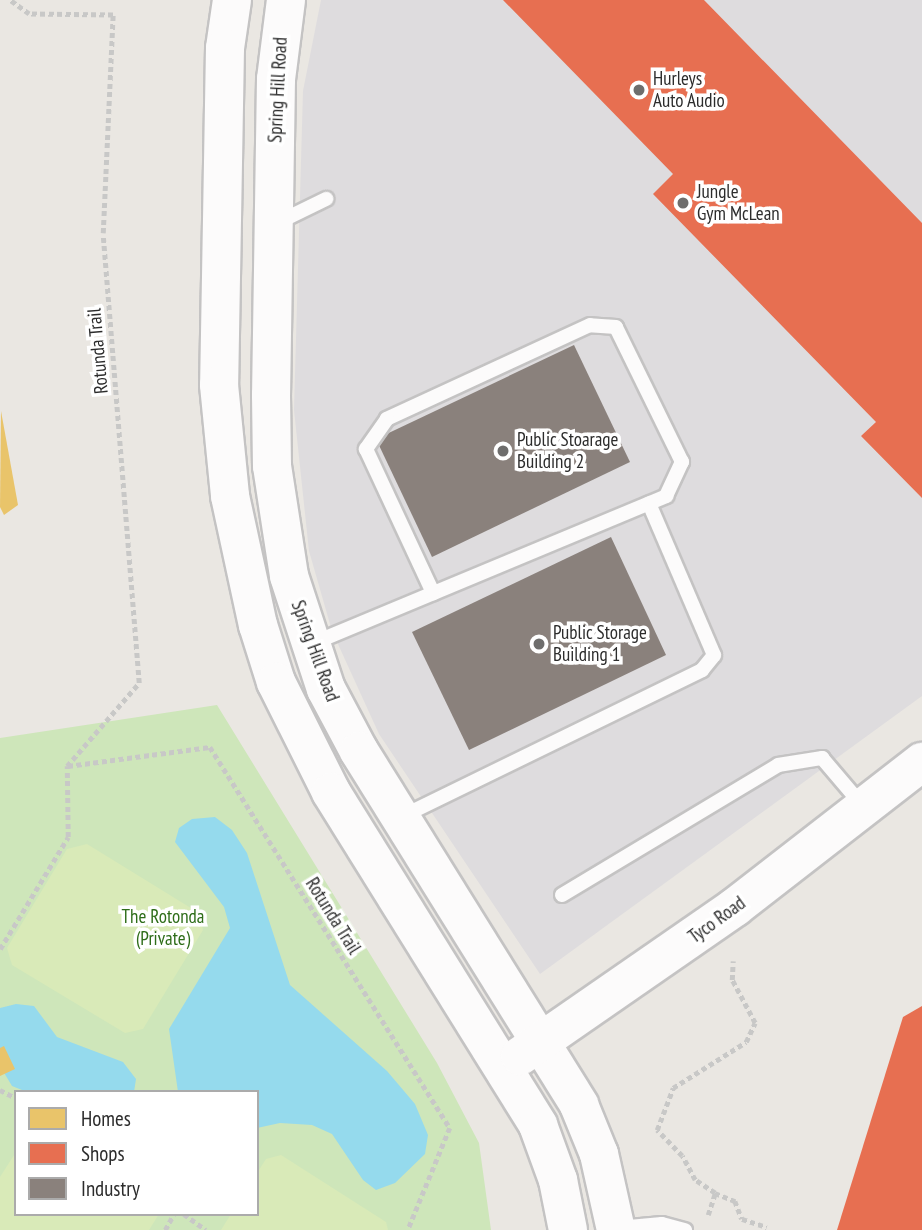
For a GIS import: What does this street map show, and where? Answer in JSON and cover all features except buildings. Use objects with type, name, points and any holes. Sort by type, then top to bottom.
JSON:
[{"type":"main road","points":[[232,0],[225,48],[219,384],[230,496],[258,625],[276,682],[331,792],[503,1067],[543,1137],[568,1230]]},
{"type":"main road","name":"Spring Hill Road","points":[[286,0],[276,79],[272,466],[286,563],[326,689],[400,818],[579,1105],[598,1154],[616,1229]]},
{"type":"main road","name":"Tyco Road","points":[[503,1067],[658,963],[866,808],[922,762]]},
{"type":"lane","points":[[273,225],[326,199]]},
{"type":"lane","points":[[310,645],[666,496],[682,463],[617,327],[590,325],[387,419],[366,449],[433,593]]},
{"type":"lane","points":[[400,818],[702,670],[714,655],[649,503]]},
{"type":"lane","points":[[562,895],[778,765],[822,758],[866,808]]},
{"type":"lane","points":[[616,1229],[662,1224],[685,1230]]},
{"type":"path","name":"Rotunda Trail","points":[[10,0],[29,14],[113,15],[103,233],[139,683],[67,766]]},
{"type":"path","name":"Rotunda Trail","points":[[67,766],[210,747],[450,1128],[408,1230]]},
{"type":"path","points":[[0,949],[68,837],[67,766]]},
{"type":"path","points":[[733,961],[732,980],[755,1023],[746,1042],[673,1088],[657,1130],[682,1156],[695,1180],[715,1193],[735,1201],[742,1219],[767,1227]]},
{"type":"path","points":[[708,1215],[715,1193]]},
{"type":"path","points":[[187,1216],[206,1230]]},
{"type":"shaded area","points":[[321,0],[922,0],[922,696],[540,974],[379,734],[332,631],[309,551],[294,410],[303,91]]},
{"type":"green space","name":"The Rotonda (Private)","points":[[217,705],[437,1063],[479,1143],[491,1230],[0,1230],[0,738]]},
{"type":"green space","points":[[87,844],[199,913],[203,930],[143,1029],[125,1033],[12,965],[7,948],[67,849]]},
{"type":"green space","points":[[14,1155],[14,1216],[158,1216],[149,1230],[0,1230],[0,1177]]},
{"type":"green space","points":[[281,1155],[386,1222],[388,1230],[221,1230],[230,1216],[259,1216],[259,1170],[266,1159]]},
{"type":"water","points":[[215,817],[232,830],[247,853],[290,985],[387,1071],[415,1104],[428,1135],[425,1154],[395,1183],[376,1190],[363,1180],[332,1134],[312,1125],[280,1123],[259,1128],[259,1090],[178,1090],[169,1029],[230,928],[224,907],[175,842],[179,828],[192,819]]},
{"type":"water","points":[[16,1004],[34,1006],[57,1037],[123,1062],[136,1079],[134,1090],[22,1090],[12,1086],[0,1066],[0,1008]]},
{"type":"place","name":"Hurleys Auto Audio","points":[[639,90]]},
{"type":"place","name":"Jungle Gym McLean","points":[[683,203]]},
{"type":"place","name":"Public Stoarage Building 2","points":[[503,451]]},
{"type":"place","name":"Public Storage Building 1","points":[[539,644]]}]
